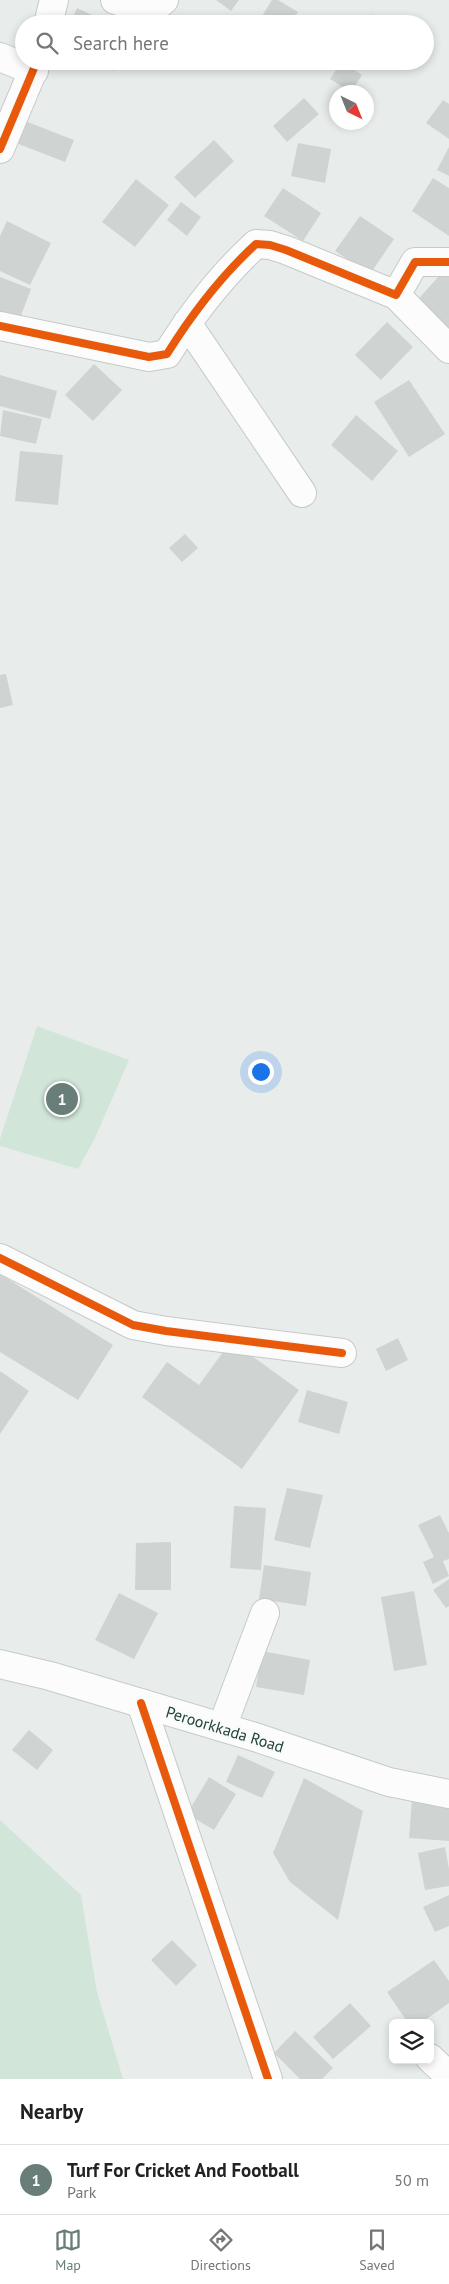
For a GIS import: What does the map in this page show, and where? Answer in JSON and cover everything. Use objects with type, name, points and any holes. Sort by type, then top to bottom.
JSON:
[{"type":"street","points":[[50,15],[54,0]]},
{"type":"street","points":[[116,0],[141,9],[160,4],[164,0]]},
{"type":"street","points":[[0,57],[15,61]]},
{"type":"street","points":[[0,149],[34,70]]},
{"type":"street","points":[[0,327],[148,357],[167,354],[187,323],[236,263],[256,244],[270,245],[286,250],[396,295],[449,349]]},
{"type":"street","points":[[396,295],[415,262],[449,262]]},
{"type":"street","points":[[187,323],[302,493]]},
{"type":"street","points":[[0,1258],[133,1324],[166,1331],[342,1353]]},
{"type":"street","points":[[222,1728],[265,1613]]},
{"type":"street","name":"Peroorkkada Road","points":[[0,1664],[50,1676],[141,1703],[389,1782],[449,1794]]},
{"type":"street","points":[[141,1703],[268,2079]]},
{"type":"street","points":[[434,2062],[449,2076]]},
{"type":"green space","points":[[37,1026],[129,1060],[95,1138],[78,1169],[0,1146],[0,1139]]},
{"type":"green space","points":[[0,1820],[81,1895],[97,1992],[123,2079],[0,2079]]},
{"type":"building","points":[[216,0],[239,0],[231,11]]},
{"type":"building","points":[[272,0],[278,0],[298,12],[296,15],[263,15]]},
{"type":"building","points":[[77,8],[92,15],[74,15]]},
{"type":"building","points":[[336,70],[355,70],[362,75],[356,85],[340,85],[330,79]]},
{"type":"building","points":[[304,98],[319,114],[287,142],[273,126]]},
{"type":"building","points":[[443,100],[449,104],[449,139],[426,123]]},
{"type":"building","points":[[25,121],[74,140],[65,162],[16,143]]},
{"type":"building","points":[[214,140],[234,161],[195,198],[174,177]]},
{"type":"building","points":[[298,143],[331,149],[325,183],[291,176]]},
{"type":"building","points":[[449,147],[449,176],[437,170]]},
{"type":"building","points":[[433,178],[449,188],[449,236],[412,211]]},
{"type":"building","points":[[136,179],[169,205],[135,247],[102,222]]},
{"type":"building","points":[[283,188],[321,213],[303,241],[264,216]]},
{"type":"building","points":[[181,202],[201,217],[187,236],[167,220]]},
{"type":"building","points":[[360,216],[394,239],[370,274],[335,251]]},
{"type":"building","points":[[7,221],[51,243],[30,285],[0,271],[0,236]]},
{"type":"building","points":[[449,265],[449,339],[412,306]]},
{"type":"building","points":[[0,277],[31,289],[17,326],[0,319]]},
{"type":"building","points":[[387,322],[413,347],[381,380],[355,355]]},
{"type":"building","points":[[94,364],[122,390],[93,421],[65,395]]},
{"type":"building","points":[[0,375],[57,391],[50,419],[0,406]]},
{"type":"building","points":[[409,380],[445,434],[409,457],[374,402]]},
{"type":"building","points":[[3,410],[42,419],[36,444],[0,436]]},
{"type":"building","points":[[356,415],[398,451],[372,481],[331,445]]},
{"type":"building","points":[[20,451],[63,455],[58,505],[15,501]]},
{"type":"building","points":[[185,534],[198,548],[182,562],[169,548]]},
{"type":"building","points":[[6,674],[13,705],[0,708],[0,675]]},
{"type":"building","points":[[0,1274],[113,1345],[78,1400],[0,1352]]},
{"type":"building","points":[[398,1338],[408,1360],[386,1371],[376,1349]]},
{"type":"building","points":[[231,1341],[299,1390],[242,1469],[142,1397],[167,1362],[199,1385]]},
{"type":"building","points":[[0,1371],[29,1391],[0,1434]]},
{"type":"building","points":[[307,1390],[348,1402],[339,1434],[298,1422]]},
{"type":"building","points":[[287,1488],[323,1495],[310,1548],[274,1540]]},
{"type":"building","points":[[234,1506],[266,1508],[261,1570],[230,1568]]},
{"type":"building","points":[[440,1515],[449,1533],[449,1559],[443,1561],[449,1576],[433,1584],[423,1562],[434,1557],[418,1525]]},
{"type":"building","points":[[171,1542],[171,1590],[135,1590],[136,1543]]},
{"type":"building","points":[[264,1565],[311,1572],[306,1606],[259,1599]]},
{"type":"building","points":[[449,1579],[449,1606],[446,1608],[433,1590]]},
{"type":"building","points":[[414,1591],[427,1665],[394,1671],[381,1597]]},
{"type":"building","points":[[119,1593],[158,1613],[134,1659],[95,1640]]},
{"type":"building","points":[[262,1651],[310,1660],[304,1695],[256,1687]]},
{"type":"building","points":[[29,1730],[53,1750],[37,1770],[12,1750]]},
{"type":"building","points":[[238,1755],[275,1772],[262,1798],[226,1782]]},
{"type":"building","points":[[209,1777],[236,1794],[214,1830],[187,1814]]},
{"type":"building","points":[[304,1778],[363,1811],[338,1920],[290,1882],[273,1853]]},
{"type":"building","points":[[412,1799],[449,1801],[449,1841],[409,1838]]},
{"type":"building","points":[[445,1847],[449,1869],[449,1886],[425,1890],[418,1853]]},
{"type":"building","points":[[449,1895],[449,1926],[435,1932],[423,1907]]},
{"type":"building","points":[[172,1940],[197,1965],[176,1986],[151,1960]]},
{"type":"building","points":[[434,1960],[449,1981],[449,2003],[427,2019],[405,2019],[387,1992]]},
{"type":"building","points":[[350,2003],[371,2026],[333,2059],[313,2037]]},
{"type":"building","points":[[295,2031],[333,2068],[322,2079],[300,2079],[274,2053]]},
{"type":"cycle path","points":[[0,149],[33,70]]},
{"type":"cycle path","points":[[0,326],[149,357],[167,354],[208,296],[256,244],[270,245],[286,250],[396,295],[415,262],[449,262]]},
{"type":"cycle path","points":[[0,1258],[133,1325],[166,1331],[342,1353]]},
{"type":"cycle path","points":[[141,1703],[268,2079]]},
{"type":"place","name":"Turf For Cricket And Football","points":[[62,1099]]}]
